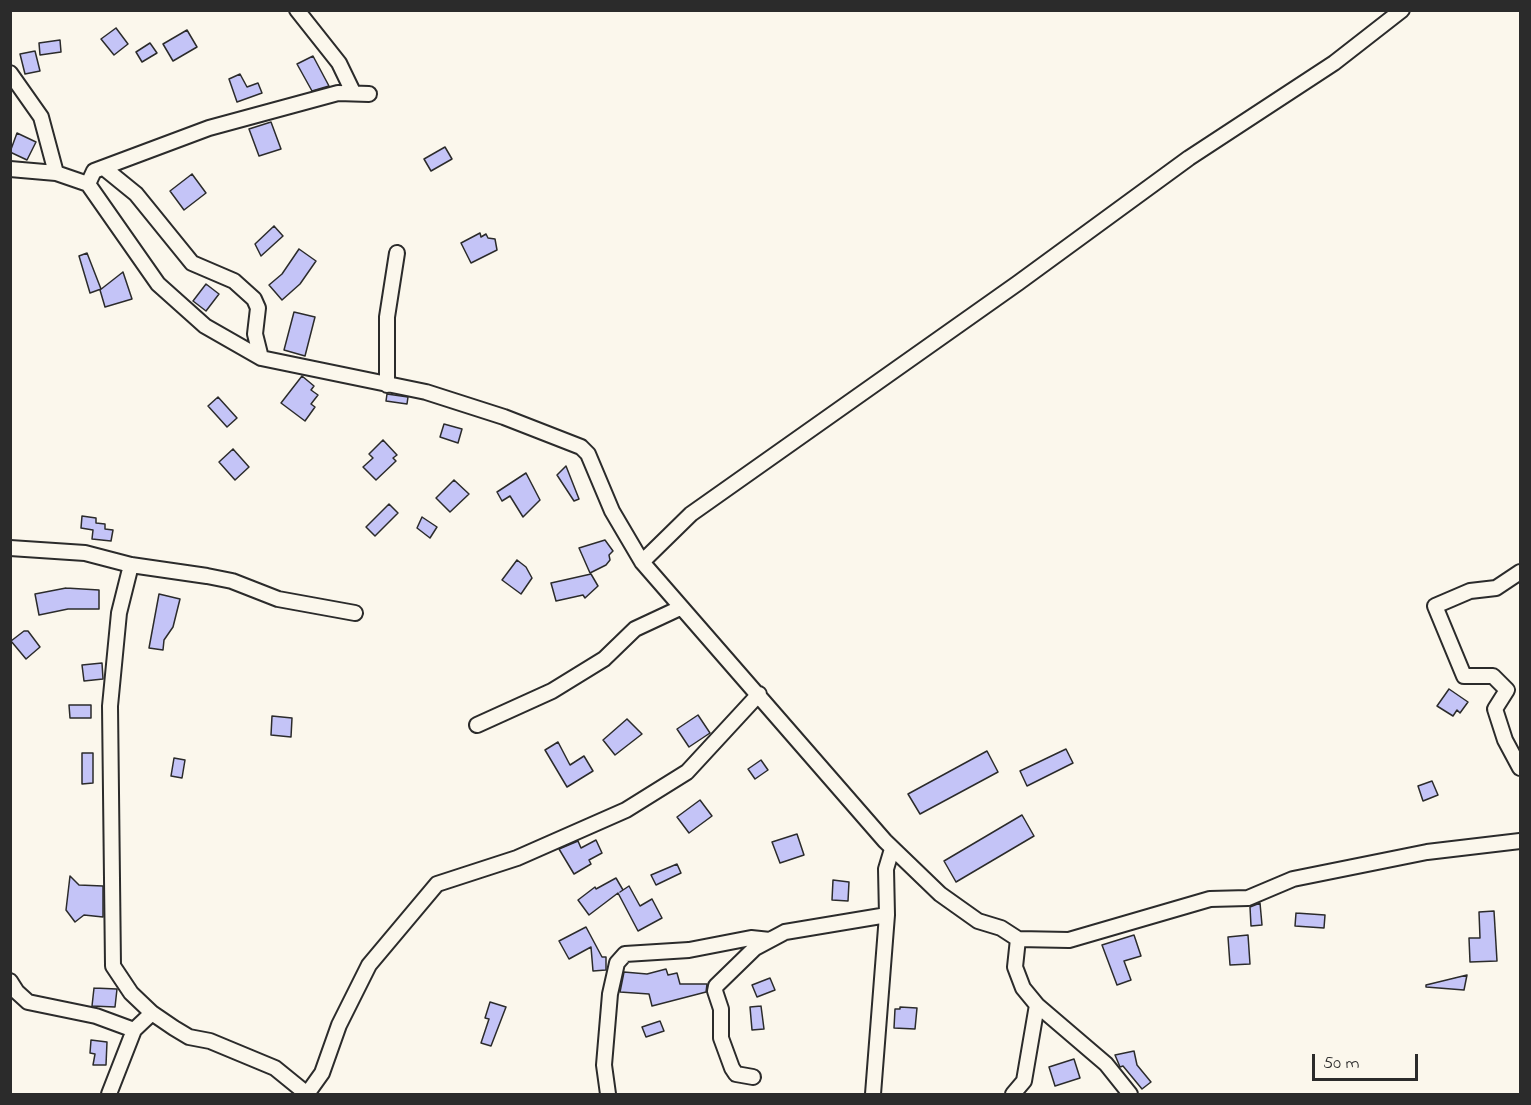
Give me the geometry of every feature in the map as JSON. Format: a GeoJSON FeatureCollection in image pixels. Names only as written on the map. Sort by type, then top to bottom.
{"type":"FeatureCollection","features":[{"type":"Feature","properties":{"kind":"street"},"geometry":{"type":"LineString","coordinates":[[297,10],[339,63],[353,92]]}},
{"type":"Feature","properties":{"kind":"street"},"geometry":{"type":"LineString","coordinates":[[642,562],[691,514],[1018,283],[1189,158],[1334,63],[1402,10]]}},
{"type":"Feature","properties":{"kind":"street"},"geometry":{"type":"LineString","coordinates":[[10,73],[41,117],[56,173]]}},
{"type":"Feature","properties":{"kind":"street"},"geometry":{"type":"LineString","coordinates":[[88,184],[94,171],[209,128],[338,93],[369,94]]}},
{"type":"Feature","properties":{"kind":"street"},"geometry":{"type":"LineString","coordinates":[[104,168],[136,194],[192,263],[234,281],[254,299],[258,308],[255,334],[261,358]]}},
{"type":"Feature","properties":{"kind":"street"},"geometry":{"type":"LineString","coordinates":[[10,169],[56,173],[88,184],[158,284],[205,326],[261,358],[426,392],[575,443],[588,454],[612,511],[642,562],[892,849],[940,894],[978,921],[1001,928],[1018,939],[1069,940],[1210,899],[1248,898],[1293,879],[1427,852],[1518,838]]}},
{"type":"Feature","properties":{"kind":"street"},"geometry":{"type":"LineString","coordinates":[[387,385],[387,317],[397,253]]}},
{"type":"Feature","properties":{"kind":"street"},"geometry":{"type":"LineString","coordinates":[[10,548],[85,553],[131,566],[232,581],[278,599],[355,613]]}},
{"type":"Feature","properties":{"kind":"street"},"geometry":{"type":"LineString","coordinates":[[131,566],[119,613],[110,706],[113,958],[116,972],[131,993],[152,1013],[189,1037],[210,1041],[275,1068],[307,1094],[322,1073],[339,1024],[369,965],[437,884],[517,858],[626,810],[687,772],[759,694]]}},
{"type":"Feature","properties":{"kind":"street"},"geometry":{"type":"LineString","coordinates":[[1521,572],[1496,588],[1470,591],[1435,606],[1464,676],[1493,676],[1507,690],[1495,709],[1505,740],[1521,768]]}},
{"type":"Feature","properties":{"kind":"street"},"geometry":{"type":"LineString","coordinates":[[477,725],[552,691],[604,659],[635,629],[680,608]]}},
{"type":"Feature","properties":{"kind":"street"},"geometry":{"type":"LineString","coordinates":[[873,1095],[887,915],[886,869],[892,849]]}},
{"type":"Feature","properties":{"kind":"street"},"geometry":{"type":"LineString","coordinates":[[753,1077],[736,1074],[732,1068],[721,1038],[721,1009],[715,991],[716,986],[755,948],[785,932],[887,915]]}},
{"type":"Feature","properties":{"kind":"street"},"geometry":{"type":"LineString","coordinates":[[608,1095],[604,1065],[610,994],[617,963],[625,954],[689,950],[751,938],[770,940]]}},
{"type":"Feature","properties":{"kind":"street"},"geometry":{"type":"LineString","coordinates":[[1018,939],[1015,967],[1023,988],[1037,1005],[1106,1064],[1130,1095]]}},
{"type":"Feature","properties":{"kind":"street"},"geometry":{"type":"LineString","coordinates":[[10,981],[17,992],[28,1002]]}},
{"type":"Feature","properties":{"kind":"street"},"geometry":{"type":"LineString","coordinates":[[10,1003],[28,1002],[96,1016],[134,1030]]}},
{"type":"Feature","properties":{"kind":"street"},"geometry":{"type":"LineString","coordinates":[[1013,1095],[1024,1081],[1037,1005]]}},
{"type":"Feature","properties":{"kind":"street"},"geometry":{"type":"LineString","coordinates":[[110,1095],[134,1030],[152,1013]]}},
{"type":"Feature","properties":{"kind":"building"},"geometry":{"type":"Polygon","coordinates":[[[116,28],[128,44],[114,55],[101,39],[116,28]]]}},
{"type":"Feature","properties":{"kind":"building"},"geometry":{"type":"Polygon","coordinates":[[[187,30],[197,47],[173,61],[163,44],[187,30]]]}},
{"type":"Feature","properties":{"kind":"building"},"geometry":{"type":"Polygon","coordinates":[[[60,40],[61,52],[40,55],[39,43],[60,40]]]}},
{"type":"Feature","properties":{"kind":"building"},"geometry":{"type":"Polygon","coordinates":[[[150,43],[157,53],[142,62],[136,52],[150,43]]]}},
{"type":"Feature","properties":{"kind":"building"},"geometry":{"type":"Polygon","coordinates":[[[35,51],[40,71],[25,74],[20,54],[35,51]]]}},
{"type":"Feature","properties":{"kind":"building"},"geometry":{"type":"Polygon","coordinates":[[[313,56],[329,86],[312,91],[297,64],[313,56]]]}},
{"type":"Feature","properties":{"kind":"building"},"geometry":{"type":"Polygon","coordinates":[[[240,74],[247,87],[258,83],[262,93],[237,102],[229,79],[240,74]]]}},
{"type":"Feature","properties":{"kind":"building"},"geometry":{"type":"Polygon","coordinates":[[[271,122],[281,149],[259,156],[249,129],[271,122]]]}},
{"type":"Feature","properties":{"kind":"building"},"geometry":{"type":"Polygon","coordinates":[[[17,133],[36,142],[27,160],[10,152],[17,133]]]}},
{"type":"Feature","properties":{"kind":"building"},"geometry":{"type":"Polygon","coordinates":[[[445,147],[452,159],[431,171],[424,159],[445,147]]]}},
{"type":"Feature","properties":{"kind":"building"},"geometry":{"type":"Polygon","coordinates":[[[192,174],[206,193],[184,210],[170,191],[192,174]]]}},
{"type":"Feature","properties":{"kind":"building"},"geometry":{"type":"Polygon","coordinates":[[[274,226],[283,236],[261,256],[255,244],[274,226]]]}},
{"type":"Feature","properties":{"kind":"building"},"geometry":{"type":"Polygon","coordinates":[[[480,233],[481,237],[486,234],[488,238],[495,239],[497,250],[471,263],[461,243],[480,233]]]}},
{"type":"Feature","properties":{"kind":"building"},"geometry":{"type":"Polygon","coordinates":[[[299,249],[316,261],[300,284],[282,300],[269,285],[282,274],[299,249]]]}},
{"type":"Feature","properties":{"kind":"building"},"geometry":{"type":"Polygon","coordinates":[[[87,253],[101,289],[90,293],[79,256],[87,253]]]}},
{"type":"Feature","properties":{"kind":"building"},"geometry":{"type":"Polygon","coordinates":[[[123,272],[132,299],[105,307],[100,290],[123,272]]]}},
{"type":"Feature","properties":{"kind":"building"},"geometry":{"type":"Polygon","coordinates":[[[206,284],[219,294],[206,311],[193,301],[206,284]]]}},
{"type":"Feature","properties":{"kind":"building"},"geometry":{"type":"Polygon","coordinates":[[[294,312],[315,317],[305,356],[284,350],[294,312]]]}},
{"type":"Feature","properties":{"kind":"building"},"geometry":{"type":"Polygon","coordinates":[[[302,376],[314,386],[311,390],[318,395],[311,404],[315,407],[305,421],[281,403],[302,376]]]}},
{"type":"Feature","properties":{"kind":"building"},"geometry":{"type":"Polygon","coordinates":[[[387,394],[408,397],[407,404],[386,401],[387,394]]]}},
{"type":"Feature","properties":{"kind":"building"},"geometry":{"type":"Polygon","coordinates":[[[218,397],[237,418],[227,427],[208,406],[218,397]]]}},
{"type":"Feature","properties":{"kind":"building"},"geometry":{"type":"Polygon","coordinates":[[[444,424],[462,429],[458,443],[440,437],[444,424]]]}},
{"type":"Feature","properties":{"kind":"building"},"geometry":{"type":"Polygon","coordinates":[[[383,440],[397,455],[393,458],[396,461],[376,480],[363,467],[373,458],[369,454],[383,440]]]}},
{"type":"Feature","properties":{"kind":"building"},"geometry":{"type":"Polygon","coordinates":[[[233,449],[249,467],[235,480],[219,462],[233,449]]]}},
{"type":"Feature","properties":{"kind":"building"},"geometry":{"type":"Polygon","coordinates":[[[566,466],[579,499],[574,501],[557,475],[566,466]]]}},
{"type":"Feature","properties":{"kind":"building"},"geometry":{"type":"Polygon","coordinates":[[[526,473],[540,500],[523,517],[510,496],[502,501],[497,492],[526,473]]]}},
{"type":"Feature","properties":{"kind":"building"},"geometry":{"type":"Polygon","coordinates":[[[454,480],[469,494],[450,512],[436,498],[454,480]]]}},
{"type":"Feature","properties":{"kind":"building"},"geometry":{"type":"Polygon","coordinates":[[[389,504],[398,513],[375,536],[366,527],[389,504]]]}},
{"type":"Feature","properties":{"kind":"building"},"geometry":{"type":"Polygon","coordinates":[[[82,516],[96,518],[96,523],[105,524],[105,529],[113,530],[111,541],[92,539],[93,530],[81,528],[82,516]]]}},
{"type":"Feature","properties":{"kind":"building"},"geometry":{"type":"Polygon","coordinates":[[[422,517],[437,527],[430,538],[417,528],[422,517]]]}},
{"type":"Feature","properties":{"kind":"building"},"geometry":{"type":"Polygon","coordinates":[[[605,540],[613,551],[609,555],[610,560],[606,565],[590,573],[579,548],[605,540]]]}},
{"type":"Feature","properties":{"kind":"building"},"geometry":{"type":"Polygon","coordinates":[[[517,560],[526,567],[532,578],[521,594],[502,580],[517,560]]]}},
{"type":"Feature","properties":{"kind":"building"},"geometry":{"type":"Polygon","coordinates":[[[591,574],[598,586],[585,598],[583,595],[556,601],[551,583],[591,574]]]}},
{"type":"Feature","properties":{"kind":"building"},"geometry":{"type":"Polygon","coordinates":[[[66,588],[99,590],[99,609],[68,609],[39,615],[35,594],[66,588]]]}},
{"type":"Feature","properties":{"kind":"building"},"geometry":{"type":"Polygon","coordinates":[[[159,594],[180,599],[173,627],[164,640],[163,650],[149,648],[159,594]]]}},
{"type":"Feature","properties":{"kind":"building"},"geometry":{"type":"Polygon","coordinates":[[[24,631],[28,631],[40,647],[26,659],[11,641],[24,631]]]}},
{"type":"Feature","properties":{"kind":"building"},"geometry":{"type":"Polygon","coordinates":[[[102,663],[103,679],[84,681],[82,665],[102,663]]]}},
{"type":"Feature","properties":{"kind":"building"},"geometry":{"type":"Polygon","coordinates":[[[1449,689],[1468,702],[1460,713],[1457,710],[1453,716],[1437,706],[1449,689]]]}},
{"type":"Feature","properties":{"kind":"building"},"geometry":{"type":"Polygon","coordinates":[[[69,705],[91,705],[91,718],[70,718],[69,705]]]}},
{"type":"Feature","properties":{"kind":"building"},"geometry":{"type":"Polygon","coordinates":[[[698,715],[710,733],[689,747],[677,729],[698,715]]]}},
{"type":"Feature","properties":{"kind":"building"},"geometry":{"type":"Polygon","coordinates":[[[272,716],[292,718],[291,737],[271,735],[272,716]]]}},
{"type":"Feature","properties":{"kind":"building"},"geometry":{"type":"Polygon","coordinates":[[[627,719],[642,734],[615,755],[603,740],[627,719]]]}},
{"type":"Feature","properties":{"kind":"building"},"geometry":{"type":"Polygon","coordinates":[[[558,742],[570,765],[584,756],[593,771],[567,787],[545,750],[558,742]]]}},
{"type":"Feature","properties":{"kind":"building"},"geometry":{"type":"Polygon","coordinates":[[[1066,749],[1073,763],[1027,786],[1020,771],[1066,749]]]}},
{"type":"Feature","properties":{"kind":"building"},"geometry":{"type":"Polygon","coordinates":[[[987,751],[998,772],[920,814],[908,794],[987,751]]]}},
{"type":"Feature","properties":{"kind":"building"},"geometry":{"type":"Polygon","coordinates":[[[82,753],[93,753],[93,783],[82,784],[82,753]]]}},
{"type":"Feature","properties":{"kind":"building"},"geometry":{"type":"Polygon","coordinates":[[[174,758],[185,760],[182,778],[171,776],[174,758]]]}},
{"type":"Feature","properties":{"kind":"building"},"geometry":{"type":"Polygon","coordinates":[[[761,760],[768,770],[755,779],[748,769],[761,760]]]}},
{"type":"Feature","properties":{"kind":"building"},"geometry":{"type":"Polygon","coordinates":[[[1432,781],[1438,795],[1423,801],[1418,786],[1432,781]]]}},
{"type":"Feature","properties":{"kind":"building"},"geometry":{"type":"Polygon","coordinates":[[[700,800],[712,816],[689,833],[677,817],[700,800]]]}},
{"type":"Feature","properties":{"kind":"building"},"geometry":{"type":"Polygon","coordinates":[[[1022,815],[1034,836],[956,882],[944,861],[1022,815]]]}},
{"type":"Feature","properties":{"kind":"building"},"geometry":{"type":"Polygon","coordinates":[[[797,834],[804,855],[780,863],[772,842],[797,834]]]}},
{"type":"Feature","properties":{"kind":"building"},"geometry":{"type":"Polygon","coordinates":[[[596,840],[602,853],[589,860],[591,864],[574,874],[559,849],[578,841],[581,848],[596,840]]]}},
{"type":"Feature","properties":{"kind":"building"},"geometry":{"type":"Polygon","coordinates":[[[677,864],[681,873],[656,885],[651,875],[677,864]]]}},
{"type":"Feature","properties":{"kind":"building"},"geometry":{"type":"Polygon","coordinates":[[[70,876],[79,885],[103,886],[103,917],[84,915],[75,922],[66,910],[70,876]]]}},
{"type":"Feature","properties":{"kind":"building"},"geometry":{"type":"Polygon","coordinates":[[[616,878],[623,890],[629,886],[640,906],[652,899],[662,918],[638,931],[618,893],[589,915],[578,900],[595,887],[596,889],[616,878]]]}},
{"type":"Feature","properties":{"kind":"building"},"geometry":{"type":"Polygon","coordinates":[[[833,880],[849,882],[848,901],[832,900],[833,880]]]}},
{"type":"Feature","properties":{"kind":"building"},"geometry":{"type":"Polygon","coordinates":[[[1260,903],[1262,925],[1251,926],[1250,907],[1260,903]]]}},
{"type":"Feature","properties":{"kind":"building"},"geometry":{"type":"Polygon","coordinates":[[[1494,911],[1497,961],[1470,962],[1469,938],[1480,938],[1479,912],[1494,911]]]}},
{"type":"Feature","properties":{"kind":"building"},"geometry":{"type":"Polygon","coordinates":[[[1296,913],[1325,915],[1324,928],[1295,926],[1296,913]]]}},
{"type":"Feature","properties":{"kind":"building"},"geometry":{"type":"Polygon","coordinates":[[[586,927],[602,957],[606,957],[606,970],[593,971],[591,947],[569,959],[559,941],[586,927]]]}},
{"type":"Feature","properties":{"kind":"building"},"geometry":{"type":"Polygon","coordinates":[[[1134,935],[1141,956],[1124,961],[1131,980],[1117,985],[1102,945],[1134,935]]]}},
{"type":"Feature","properties":{"kind":"building"},"geometry":{"type":"Polygon","coordinates":[[[1248,935],[1250,964],[1230,965],[1228,937],[1248,935]]]}},
{"type":"Feature","properties":{"kind":"building"},"geometry":{"type":"Polygon","coordinates":[[[666,969],[668,975],[677,973],[680,984],[707,984],[706,992],[652,1006],[649,994],[620,992],[624,972],[647,974],[666,969]]]}},
{"type":"Feature","properties":{"kind":"building"},"geometry":{"type":"Polygon","coordinates":[[[1467,975],[1464,990],[1426,987],[1426,985],[1467,975]]]}},
{"type":"Feature","properties":{"kind":"building"},"geometry":{"type":"Polygon","coordinates":[[[770,978],[775,990],[757,997],[752,985],[770,978]]]}},
{"type":"Feature","properties":{"kind":"building"},"geometry":{"type":"Polygon","coordinates":[[[94,988],[117,989],[115,1007],[92,1006],[94,988]]]}},
{"type":"Feature","properties":{"kind":"building"},"geometry":{"type":"Polygon","coordinates":[[[490,1002],[506,1007],[491,1046],[481,1043],[489,1019],[485,1018],[490,1002]]]}},
{"type":"Feature","properties":{"kind":"building"},"geometry":{"type":"Polygon","coordinates":[[[761,1006],[764,1029],[752,1030],[750,1007],[761,1006]]]}},
{"type":"Feature","properties":{"kind":"building"},"geometry":{"type":"Polygon","coordinates":[[[900,1007],[917,1008],[915,1029],[894,1028],[895,1009],[900,1009],[900,1007]]]}},
{"type":"Feature","properties":{"kind":"building"},"geometry":{"type":"Polygon","coordinates":[[[660,1021],[664,1031],[646,1037],[642,1027],[660,1021]]]}},
{"type":"Feature","properties":{"kind":"building"},"geometry":{"type":"Polygon","coordinates":[[[91,1040],[107,1042],[106,1065],[93,1065],[95,1054],[90,1053],[91,1040]]]}},
{"type":"Feature","properties":{"kind":"building"},"geometry":{"type":"Polygon","coordinates":[[[1134,1051],[1137,1065],[1151,1082],[1142,1089],[1123,1066],[1120,1067],[1115,1055],[1134,1051]]]}},
{"type":"Feature","properties":{"kind":"building"},"geometry":{"type":"Polygon","coordinates":[[[1074,1059],[1080,1078],[1055,1086],[1049,1067],[1074,1059]]]}}]}
